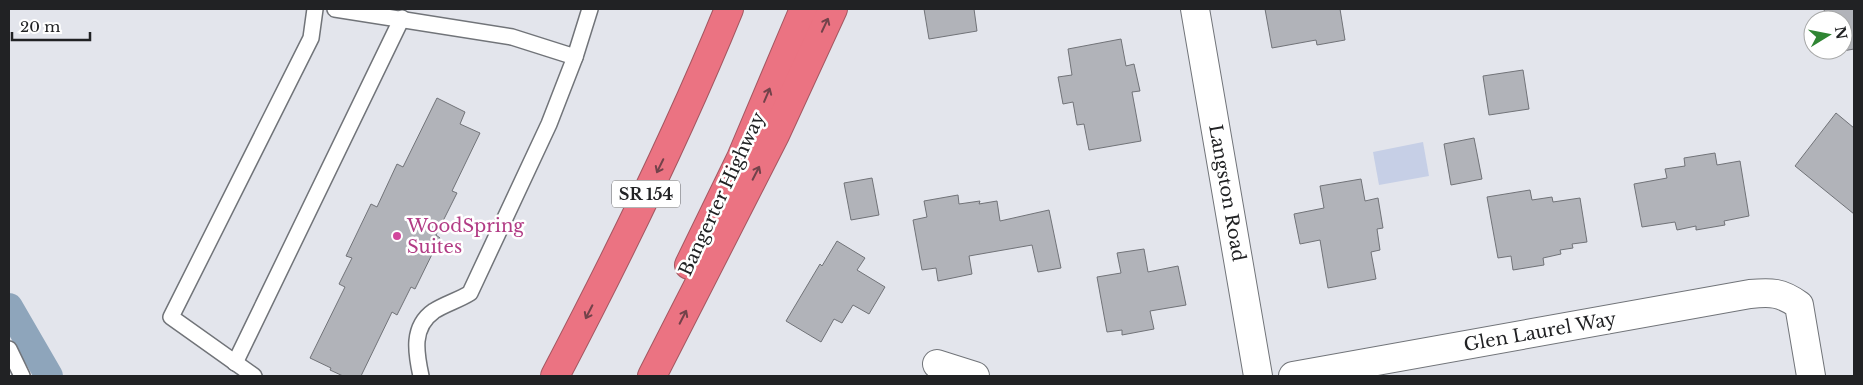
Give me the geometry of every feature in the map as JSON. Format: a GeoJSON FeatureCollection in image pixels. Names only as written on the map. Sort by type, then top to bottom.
{"type":"FeatureCollection","features":[{"type":"Feature","properties":{"kind":"highway"},"geometry":{"type":"LineString","coordinates":[[679,126],[713,9]]}},
{"type":"Feature","properties":{"kind":"highway","name":"SR 154"},"geometry":{"type":"LineString","coordinates":[[555,376],[590,311],[679,126],[729,9]]}},
{"type":"Feature","properties":{"kind":"highway","name":"Bangerter Highway"},"geometry":{"type":"LineString","coordinates":[[634,376],[741,158],[804,9]]}},
{"type":"Feature","properties":{"kind":"highway"},"geometry":{"type":"LineString","coordinates":[[652,376],[775,135],[833,9]]}},
{"type":"Feature","properties":{"kind":"street","name":"Langston Road"},"geometry":{"type":"LineString","coordinates":[[1195,9],[1258,376]]}},
{"type":"Feature","properties":{"kind":"street","name":"Glen Laurel Way"},"geometry":{"type":"LineString","coordinates":[[1293,376],[1770,292],[1788,297],[1799,306],[1811,376]]}},
{"type":"Feature","properties":{"kind":"street"},"geometry":{"type":"LineString","coordinates":[[937,364],[975,376]]}},
{"type":"Feature","properties":{"kind":"lane"},"geometry":{"type":"LineString","coordinates":[[254,376],[171,317],[311,38],[314,9]]}},
{"type":"Feature","properties":{"kind":"lane"},"geometry":{"type":"LineString","coordinates":[[335,9],[402,18],[512,37],[575,57]]}},
{"type":"Feature","properties":{"kind":"lane"},"geometry":{"type":"LineString","coordinates":[[421,376],[416,347],[418,332],[424,320],[435,310],[470,293],[549,124],[575,57],[590,9]]}},
{"type":"Feature","properties":{"kind":"lane"},"geometry":{"type":"LineString","coordinates":[[235,363],[402,18]]}},
{"type":"Feature","properties":{"kind":"lane"},"geometry":{"type":"LineString","coordinates":[[9,349],[22,376]]}},
{"type":"Feature","properties":{"kind":"shaded area"},"geometry":{"type":"Polygon","coordinates":[[[1423,142],[1429,176],[1379,185],[1373,152],[1423,142]]]}},
{"type":"Feature","properties":{"kind":"building"},"geometry":{"type":"Polygon","coordinates":[[[924,9],[974,9],[977,31],[929,39],[924,9]]]}},
{"type":"Feature","properties":{"kind":"building"},"geometry":{"type":"Polygon","coordinates":[[[1265,9],[1340,9],[1345,40],[1317,45],[1316,40],[1272,48],[1265,9]]]}},
{"type":"Feature","properties":{"kind":"building"},"geometry":{"type":"Polygon","coordinates":[[[1854,9],[1854,49],[1853,10],[1824,10],[1854,9]]]}},
{"type":"Feature","properties":{"kind":"building"},"geometry":{"type":"Polygon","coordinates":[[[1121,39],[1126,66],[1134,64],[1140,91],[1132,92],[1141,141],[1089,150],[1084,124],[1077,125],[1073,102],[1063,104],[1058,77],[1072,75],[1068,49],[1121,39]]]}},
{"type":"Feature","properties":{"kind":"building"},"geometry":{"type":"Polygon","coordinates":[[[1523,70],[1529,109],[1489,115],[1483,76],[1523,70]]]}},
{"type":"Feature","properties":{"kind":"building","name":"WoodSpring Suites"},"geometry":{"type":"Polygon","coordinates":[[[437,98],[465,112],[460,124],[480,133],[452,191],[457,193],[436,235],[440,238],[415,289],[411,287],[397,315],[392,312],[361,376],[343,376],[310,358],[345,287],[339,284],[352,258],[346,256],[371,204],[377,207],[397,164],[403,167],[437,98]]]}},
{"type":"Feature","properties":{"kind":"building"},"geometry":{"type":"Polygon","coordinates":[[[1836,113],[1854,128],[1854,214],[1795,166],[1836,113]]]}},
{"type":"Feature","properties":{"kind":"building"},"geometry":{"type":"Polygon","coordinates":[[[1474,138],[1482,179],[1451,185],[1444,144],[1474,138]]]}},
{"type":"Feature","properties":{"kind":"building"},"geometry":{"type":"Polygon","coordinates":[[[1715,153],[1717,165],[1740,161],[1749,216],[1724,221],[1725,225],[1696,230],[1696,226],[1677,230],[1675,222],[1642,227],[1634,184],[1667,178],[1665,169],[1685,166],[1684,158],[1715,153]]]}},
{"type":"Feature","properties":{"kind":"building"},"geometry":{"type":"Polygon","coordinates":[[[872,178],[879,215],[851,220],[844,183],[872,178]]]}},
{"type":"Feature","properties":{"kind":"building"},"geometry":{"type":"Polygon","coordinates":[[[1361,179],[1365,201],[1378,198],[1383,228],[1377,229],[1380,250],[1371,252],[1376,279],[1328,288],[1320,240],[1300,244],[1294,214],[1324,208],[1320,186],[1361,179]]]}},
{"type":"Feature","properties":{"kind":"building"},"geometry":{"type":"Polygon","coordinates":[[[1530,190],[1532,200],[1552,197],[1553,202],[1580,198],[1587,242],[1572,244],[1573,248],[1560,250],[1561,254],[1543,258],[1544,265],[1513,270],[1511,256],[1498,258],[1487,197],[1530,190]]]}},
{"type":"Feature","properties":{"kind":"building"},"geometry":{"type":"Polygon","coordinates":[[[958,195],[959,204],[980,201],[979,204],[997,201],[1000,221],[1049,210],[1061,268],[1038,272],[1032,245],[969,256],[972,274],[938,281],[936,268],[922,270],[913,220],[927,217],[924,201],[958,195]]]}},
{"type":"Feature","properties":{"kind":"building"},"geometry":{"type":"Polygon","coordinates":[[[837,241],[865,258],[857,270],[885,287],[869,314],[853,305],[842,323],[834,319],[821,342],[786,321],[820,264],[822,266],[837,241]]]}},
{"type":"Feature","properties":{"kind":"building"},"geometry":{"type":"Polygon","coordinates":[[[1144,249],[1148,272],[1178,266],[1186,305],[1150,311],[1154,329],[1122,335],[1122,330],[1107,332],[1097,277],[1121,273],[1117,253],[1144,249]]]}},
{"type":"Feature","properties":{"kind":"waterway"},"geometry":{"type":"LineString","coordinates":[[9,307],[49,376]]}},
{"type":"Feature","properties":{"kind":"place","name":"WoodSpring Suites"},"geometry":{"type":"Point","coordinates":[397,236]}}]}
